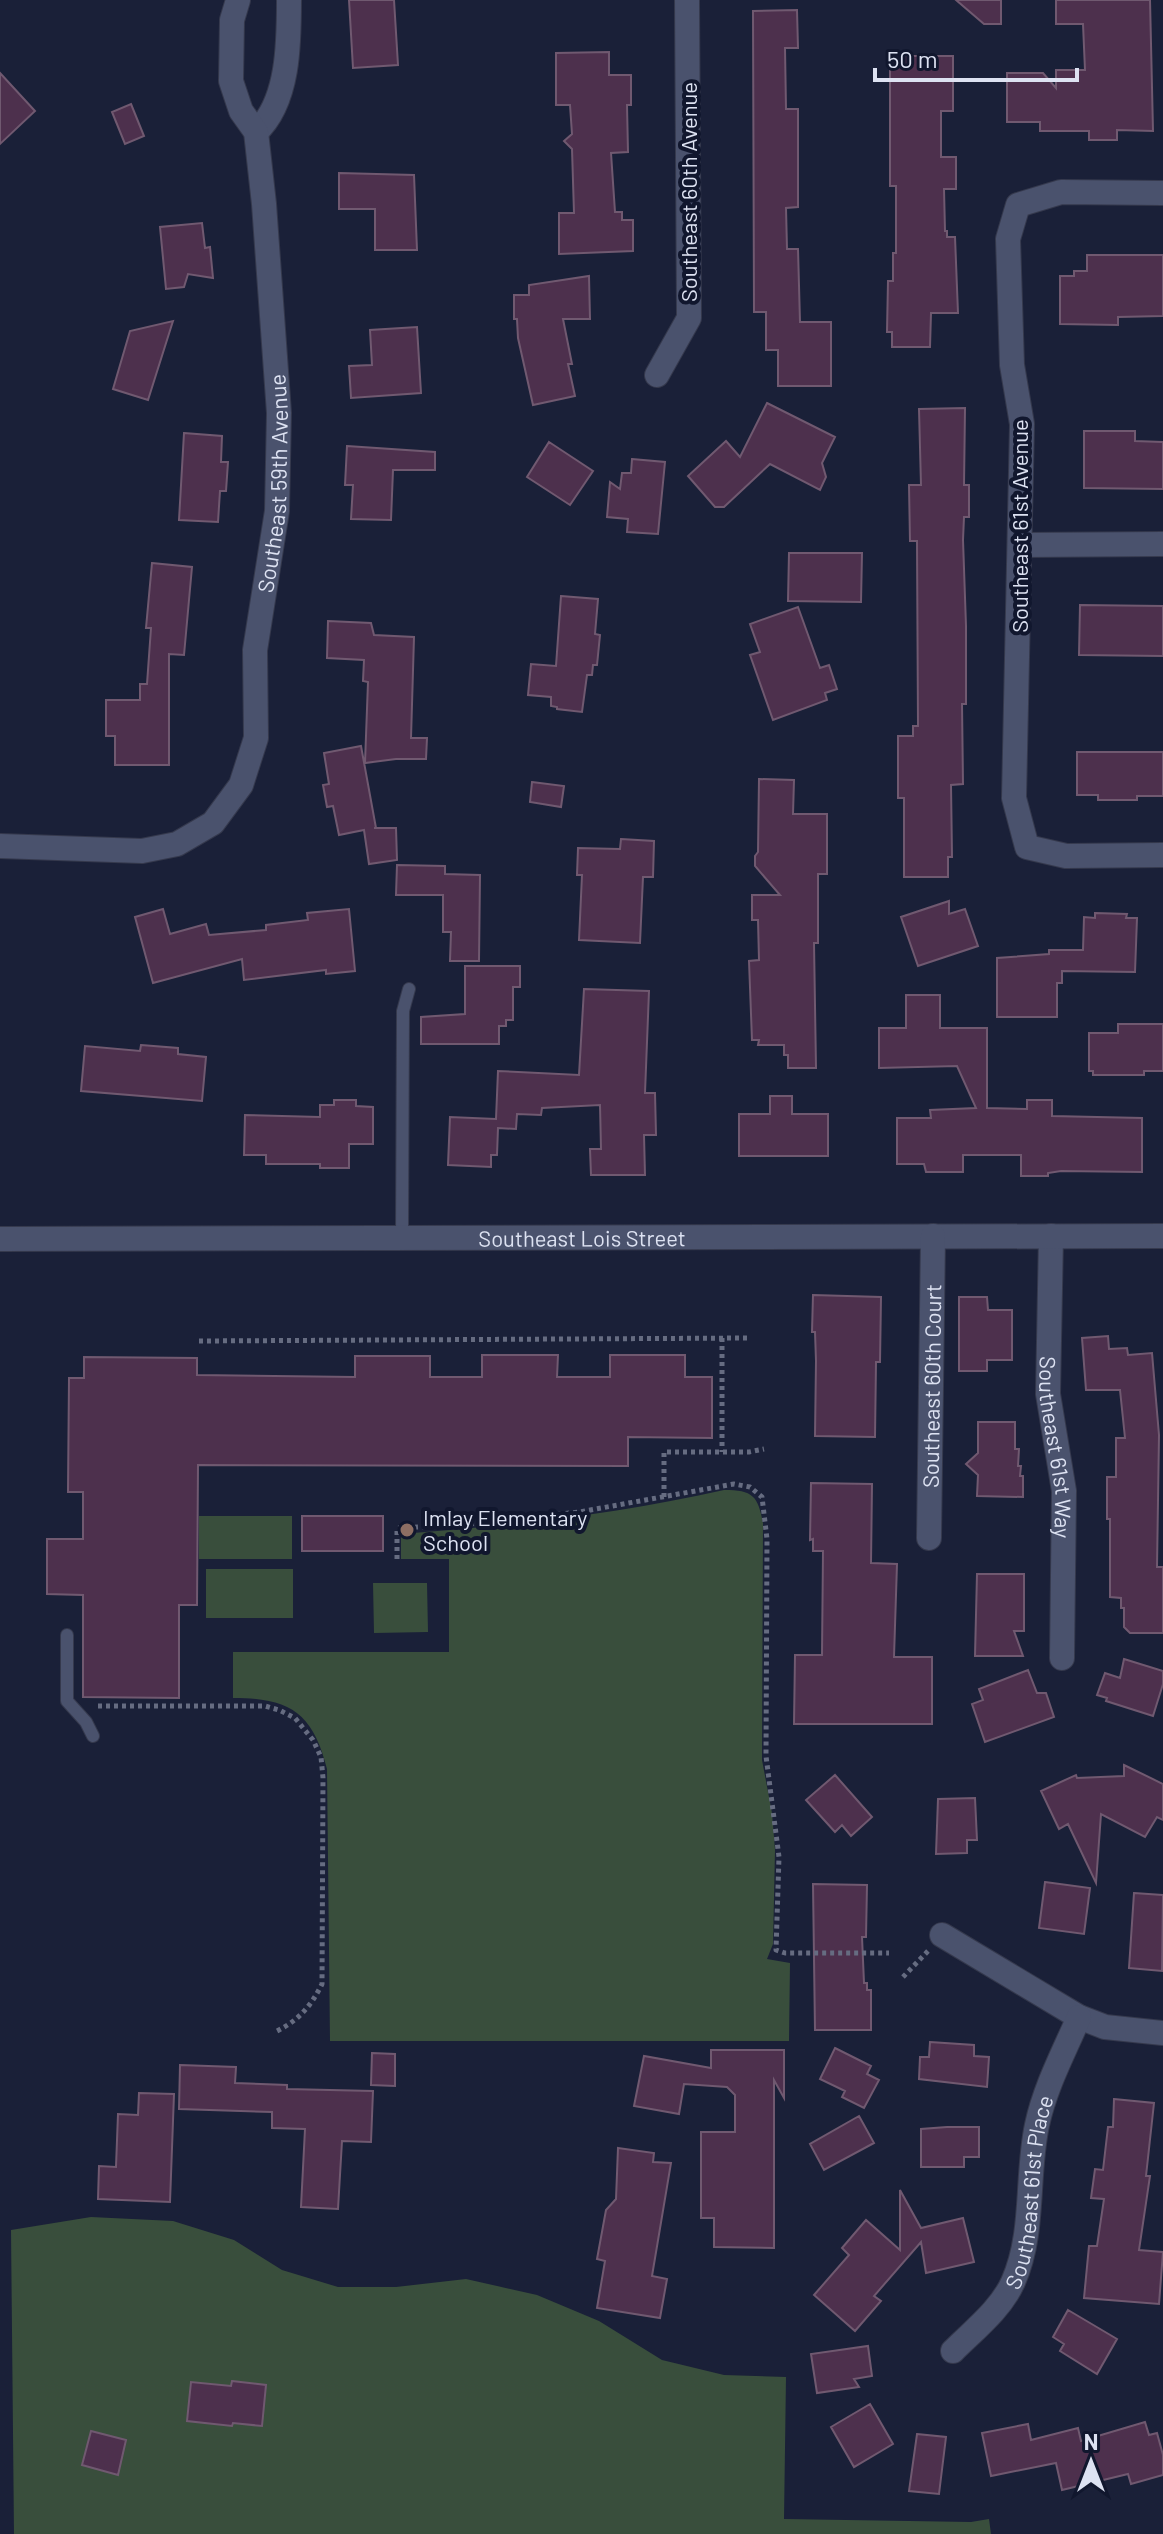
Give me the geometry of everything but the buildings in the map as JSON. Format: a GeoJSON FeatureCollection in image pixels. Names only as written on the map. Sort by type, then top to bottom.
{"type":"FeatureCollection","features":[{"type":"Feature","properties":{"kind":"street","name":"Southeast 59th Avenue"},"geometry":{"type":"LineString","coordinates":[[0,846],[142,851],[177,844],[213,823],[241,785],[256,738],[255,650],[277,511],[279,413],[256,132],[241,111],[231,81],[232,20],[238,0]]}},
{"type":"Feature","properties":{"kind":"street"},"geometry":{"type":"LineString","coordinates":[[256,132],[266,124],[279,96],[289,31],[289,0]]}},
{"type":"Feature","properties":{"kind":"street","name":"Southeast 60th Avenue"},"geometry":{"type":"LineString","coordinates":[[657,375],[689,318],[687,0]]}},
{"type":"Feature","properties":{"kind":"street","name":"Southeast 61st Avenue"},"geometry":{"type":"LineString","coordinates":[[1163,193],[1061,192],[1018,205],[1008,239],[1012,365],[1022,424],[1014,798],[1027,847],[1066,856],[1163,855]]}},
{"type":"Feature","properties":{"kind":"street"},"geometry":{"type":"LineString","coordinates":[[1020,545],[1163,544]]}},
{"type":"Feature","properties":{"kind":"street","name":"Southeast 60th Court"},"geometry":{"type":"LineString","coordinates":[[929,1538],[933,1236]]}},
{"type":"Feature","properties":{"kind":"street","name":"Southeast 61st Way"},"geometry":{"type":"LineString","coordinates":[[1051,1236],[1048,1394],[1064,1491],[1062,1658]]}},
{"type":"Feature","properties":{"kind":"street","name":"Southeast Lois Street"},"geometry":{"type":"LineString","coordinates":[[0,1239],[1163,1236]]}},
{"type":"Feature","properties":{"kind":"street"},"geometry":{"type":"LineString","coordinates":[[942,1935],[1079,2017],[1105,2027],[1163,2033]]}},
{"type":"Feature","properties":{"kind":"street","name":"Southeast 61st Place"},"geometry":{"type":"LineString","coordinates":[[953,2351],[994,2310],[1012,2283],[1022,2256],[1037,2124],[1079,2017]]}},
{"type":"Feature","properties":{"kind":"lane"},"geometry":{"type":"LineString","coordinates":[[402,1237],[403,1011],[409,989]]}},
{"type":"Feature","properties":{"kind":"lane"},"geometry":{"type":"LineString","coordinates":[[67,1635],[67,1701],[86,1722],[93,1736]]}},
{"type":"Feature","properties":{"kind":"path"},"geometry":{"type":"LineString","coordinates":[[722,1338],[722,1452]]}},
{"type":"Feature","properties":{"kind":"path"},"geometry":{"type":"LineString","coordinates":[[199,1341],[749,1338]]}},
{"type":"Feature","properties":{"kind":"path"},"geometry":{"type":"LineString","coordinates":[[664,1497],[664,1452],[749,1452],[764,1449]]}},
{"type":"Feature","properties":{"kind":"path"},"geometry":{"type":"LineString","coordinates":[[397,1559],[397,1528],[508,1520],[734,1484],[750,1487],[762,1497],[767,1539],[766,1756],[779,1857],[776,1950],[785,1953],[889,1953]]}},
{"type":"Feature","properties":{"kind":"path"},"geometry":{"type":"LineString","coordinates":[[85,1706],[265,1706],[295,1718],[313,1740],[321,1757],[323,1778],[322,1984],[314,2001],[297,2020],[277,2031]]}},
{"type":"Feature","properties":{"kind":"path"},"geometry":{"type":"LineString","coordinates":[[903,1977],[942,1935]]}},
{"type":"Feature","properties":{"kind":"green space"},"geometry":{"type":"Polygon","coordinates":[[[724,1490],[742,1491],[752,1496],[759,1506],[763,1523],[762,1760],[775,1850],[773,1944],[767,1959],[790,1963],[789,2041],[330,2041],[327,1769],[314,1734],[296,1712],[270,1701],[233,1698],[233,1652],[449,1652],[449,1559],[401,1559],[401,1534],[564,1518],[724,1490]]]}},
{"type":"Feature","properties":{"kind":"green space"},"geometry":{"type":"Polygon","coordinates":[[[199,1516],[292,1516],[292,1559],[199,1559],[199,1516]]]}},
{"type":"Feature","properties":{"kind":"green space"},"geometry":{"type":"Polygon","coordinates":[[[206,1569],[293,1569],[293,1618],[206,1618],[206,1569]]]}},
{"type":"Feature","properties":{"kind":"green space"},"geometry":{"type":"Polygon","coordinates":[[[373,1583],[427,1583],[428,1632],[374,1633],[373,1583]]]}},
{"type":"Feature","properties":{"kind":"green space"},"geometry":{"type":"Polygon","coordinates":[[[91,2217],[173,2221],[234,2240],[282,2270],[338,2287],[396,2287],[466,2279],[537,2295],[599,2321],[662,2360],[724,2375],[786,2377],[784,2519],[971,2522],[989,2519],[991,2534],[14,2534],[11,2230],[91,2217]]]}},
{"type":"Feature","properties":{"kind":"place","name":"Imlay Elementary School"},"geometry":{"type":"Point","coordinates":[407,1530]}}]}
